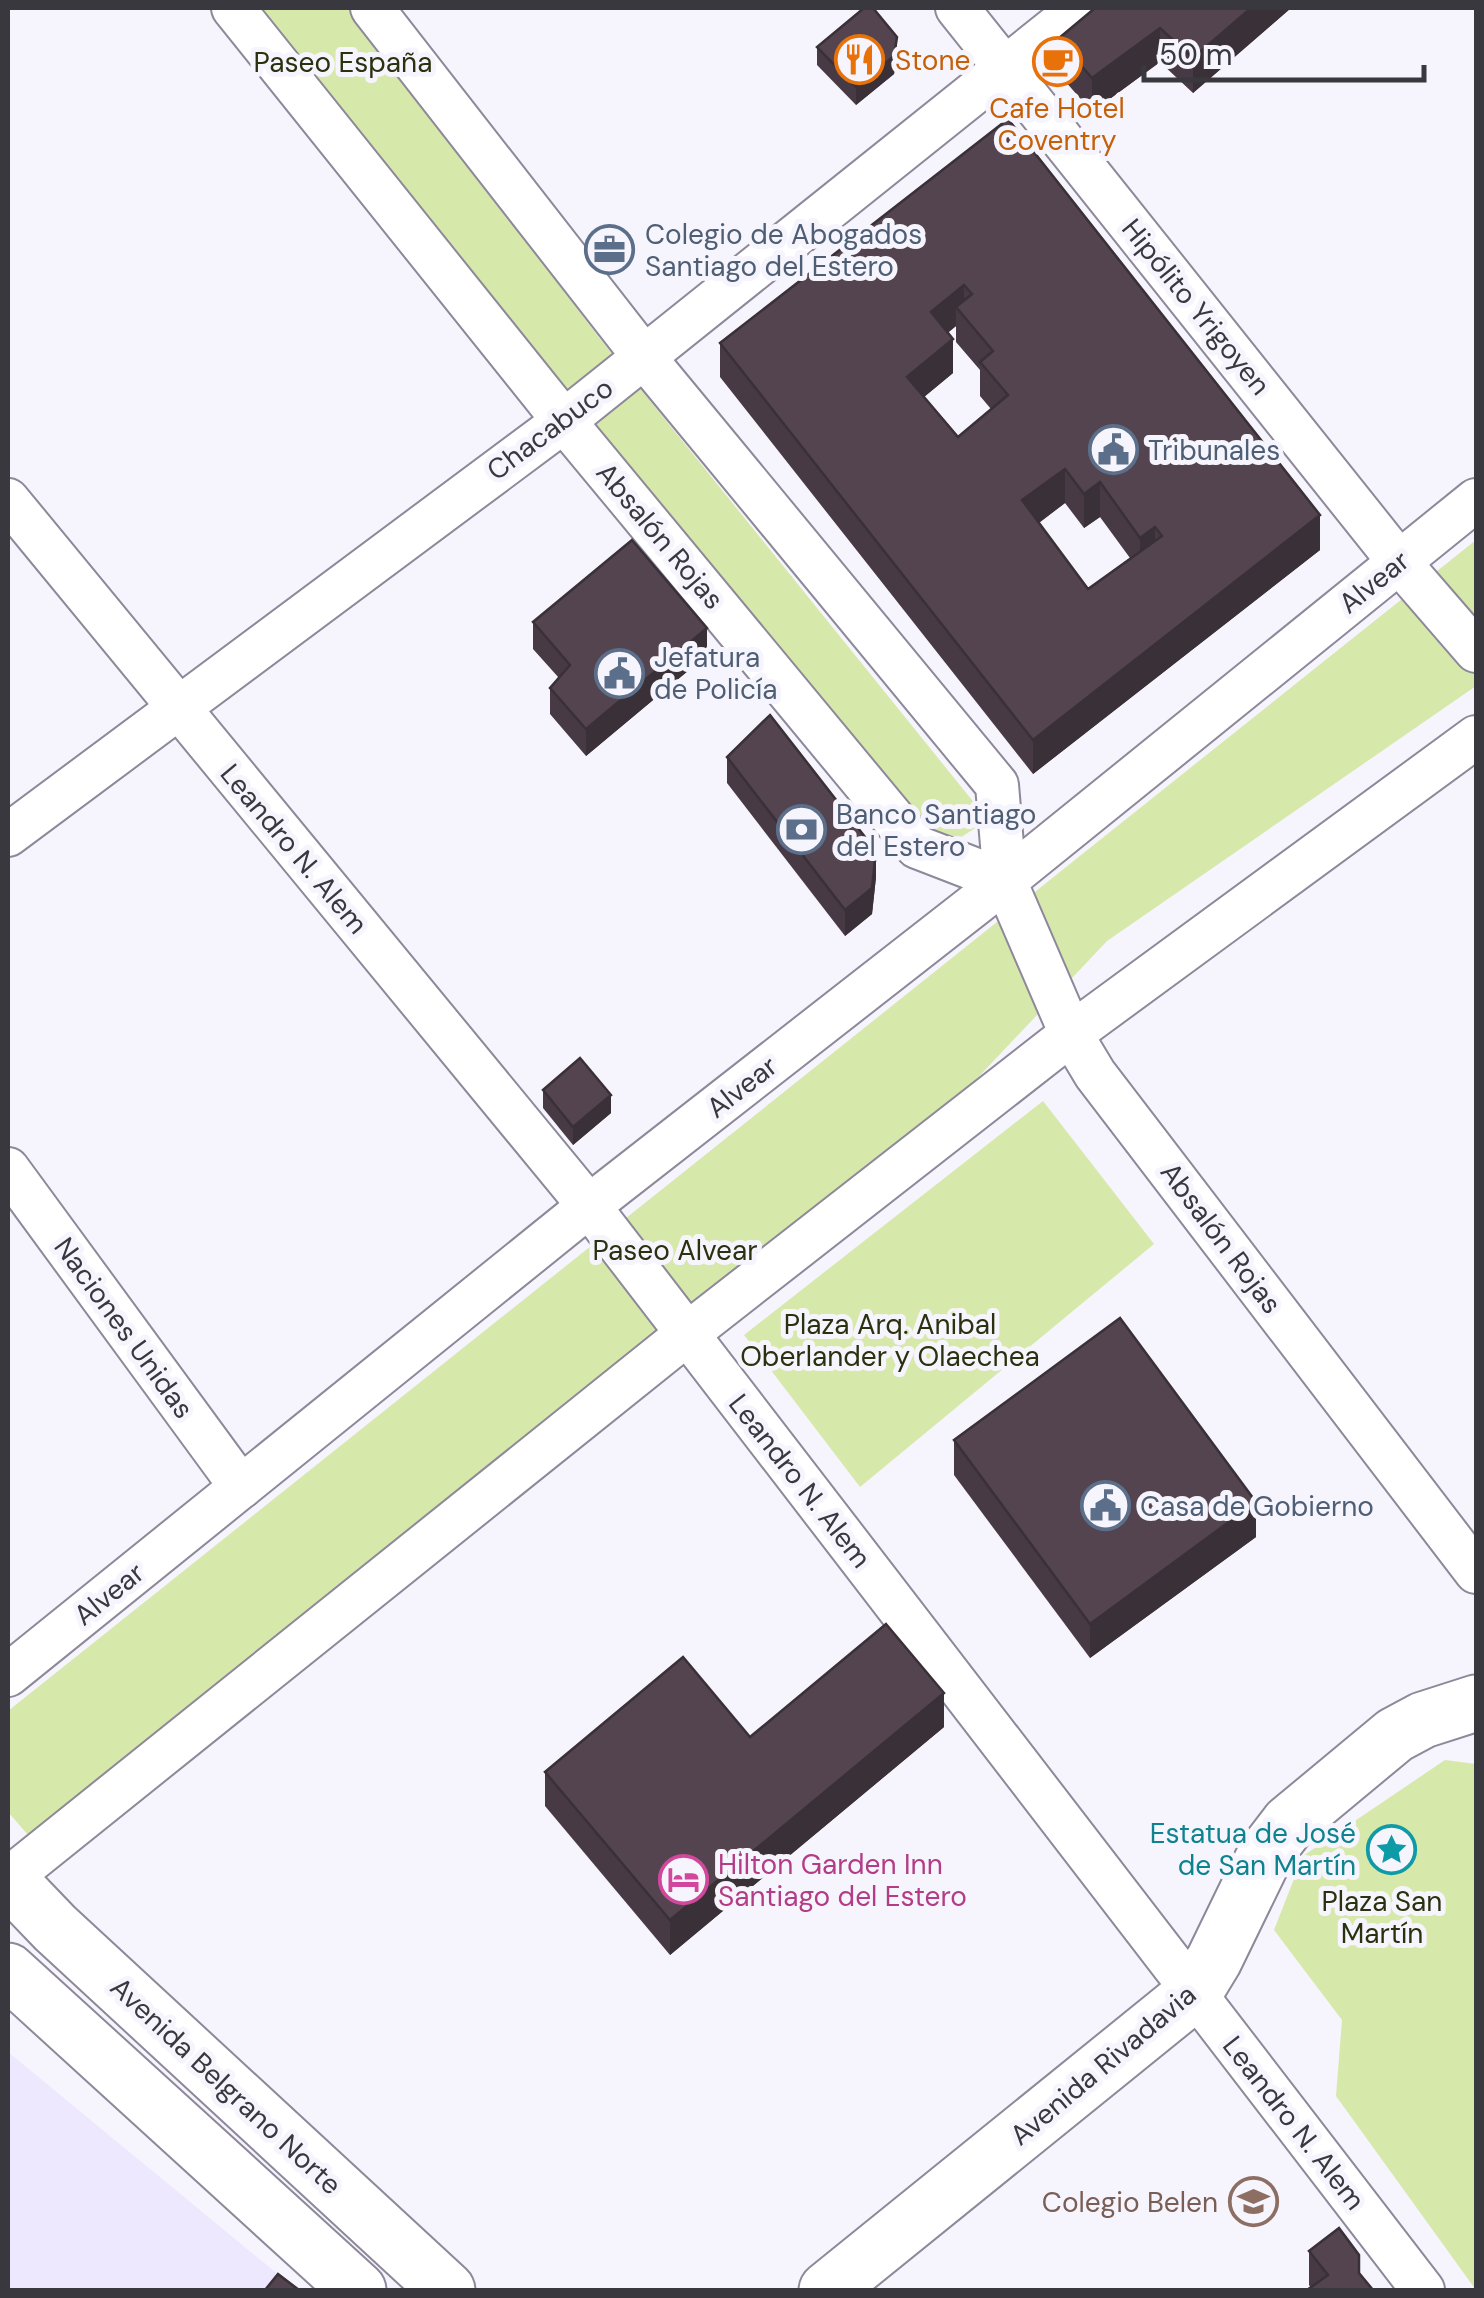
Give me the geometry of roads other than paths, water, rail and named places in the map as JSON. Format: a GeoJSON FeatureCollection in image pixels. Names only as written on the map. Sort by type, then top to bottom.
{"type":"FeatureCollection","features":[{"type":"Feature","properties":{"kind":"main road","name":"Avenida Rivadavia"},"geometry":{"type":"LineString","coordinates":[[828,2290],[1194,1993],[1266,1853],[1289,1823],[1395,1735],[1423,1720],[1476,1703]]}},
{"type":"Feature","properties":{"kind":"main road","name":"Avenida Belgrano Norte"},"geometry":{"type":"LineString","coordinates":[[8,1879],[447,2290]]}},
{"type":"Feature","properties":{"kind":"main road"},"geometry":{"type":"LineString","coordinates":[[8,1969],[358,2290]]}},
{"type":"Feature","properties":{"kind":"street","name":"Absalón Rojas"},"geometry":{"type":"LineString","coordinates":[[233,8],[564,421],[917,847],[1006,882]]}},
{"type":"Feature","properties":{"kind":"street","name":"Absalón Rojas"},"geometry":{"type":"LineString","coordinates":[[372,8],[644,356],[997,786],[1006,882],[1071,1034],[1095,1074],[1476,1572]]}},
{"type":"Feature","properties":{"kind":"street","name":"Hipólito Yrigoyen"},"geometry":{"type":"LineString","coordinates":[[957,8],[1399,562],[1476,652]]}},
{"type":"Feature","properties":{"kind":"street","name":"Chacabuco"},"geometry":{"type":"LineString","coordinates":[[8,835],[564,421],[1080,8]]}},
{"type":"Feature","properties":{"kind":"street","name":"Leandro N. Alem"},"geometry":{"type":"LineString","coordinates":[[8,500],[589,1206],[1424,2290]]}},
{"type":"Feature","properties":{"kind":"street","name":"Alvear"},"geometry":{"type":"LineString","coordinates":[[8,1676],[589,1206],[1006,882],[1476,500]]}},
{"type":"Feature","properties":{"kind":"street"},"geometry":{"type":"LineString","coordinates":[[8,1879],[686,1334],[1071,1034],[1476,736]]}},
{"type":"Feature","properties":{"kind":"street","name":"Naciones Unidas"},"geometry":{"type":"LineString","coordinates":[[8,1168],[242,1488]]}},
{"type":"Feature","properties":{"kind":"street"},"geometry":{"type":"LineString","coordinates":[[8,1969],[56,1928]]}},
{"type":"Feature","properties":{"kind":"place","name":"Stone"},"geometry":{"type":"Point","coordinates":[860,60]}},
{"type":"Feature","properties":{"kind":"place","name":"Cafe Hotel Coventry"},"geometry":{"type":"Point","coordinates":[1057,61]}},
{"type":"Feature","properties":{"kind":"place","name":"Colegio de Abogados Santiago del Estero"},"geometry":{"type":"Point","coordinates":[610,250]}},
{"type":"Feature","properties":{"kind":"place","name":"Tribunales"},"geometry":{"type":"Point","coordinates":[1113,450]}},
{"type":"Feature","properties":{"kind":"place","name":"Jefatura de Policía"},"geometry":{"type":"Point","coordinates":[619,673]}},
{"type":"Feature","properties":{"kind":"place","name":"Banco Santiago del Estero"},"geometry":{"type":"Point","coordinates":[801,830]}},
{"type":"Feature","properties":{"kind":"place","name":"Casa de Gobierno"},"geometry":{"type":"Point","coordinates":[1105,1506]}},
{"type":"Feature","properties":{"kind":"place","name":"Estatua de José de San Martín"},"geometry":{"type":"Point","coordinates":[1391,1849]}},
{"type":"Feature","properties":{"kind":"place","name":"Hilton Garden Inn Santiago del Estero"},"geometry":{"type":"Point","coordinates":[683,1880]}},
{"type":"Feature","properties":{"kind":"place","name":"Colegio Belen"},"geometry":{"type":"Point","coordinates":[1253,2202]}},
{"type":"Feature","properties":{"kind":"park label","name":"Paseo España"},"geometry":{"type":"Point","coordinates":[343,62]}},
{"type":"Feature","properties":{"kind":"park label","name":"Paseo Alvear"},"geometry":{"type":"Point","coordinates":[675,1250]}},
{"type":"Feature","properties":{"kind":"park label","name":"Plaza Arq. Anibal Oberlander y Olaechea"},"geometry":{"type":"Point","coordinates":[890,1340]}},
{"type":"Feature","properties":{"kind":"park label","name":"Plaza San Martín"},"geometry":{"type":"Point","coordinates":[1382,1917]}}]}
